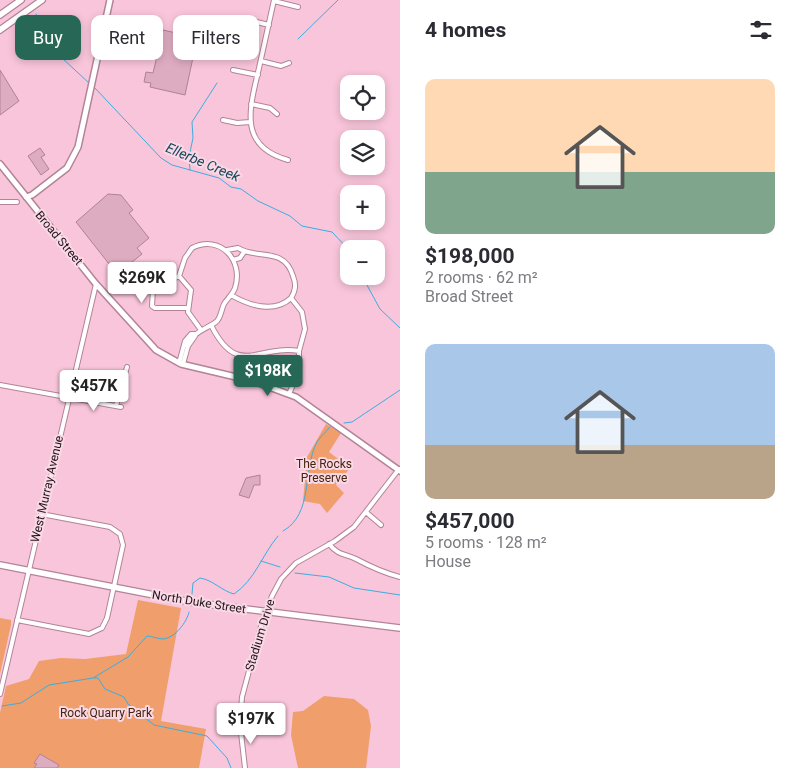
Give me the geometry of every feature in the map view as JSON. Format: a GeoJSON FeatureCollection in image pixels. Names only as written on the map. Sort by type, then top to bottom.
{"type":"FeatureCollection","features":[{"type":"Feature","properties":{"kind":"highway"},"geometry":{"type":"LineString","coordinates":[[0,15],[21,0]]}},
{"type":"Feature","properties":{"kind":"highway"},"geometry":{"type":"LineString","coordinates":[[0,30],[42,0]]}},
{"type":"Feature","properties":{"kind":"highway","name":"North Duke Street"},"geometry":{"type":"LineString","coordinates":[[0,565],[190,602],[400,628]]}},
{"type":"Feature","properties":{"kind":"main road"},"geometry":{"type":"LineString","coordinates":[[26,197],[70,162],[79,142],[110,0]]}},
{"type":"Feature","properties":{"kind":"main road","name":"Broad Street"},"geometry":{"type":"LineString","coordinates":[[0,164],[96,284],[149,345],[181,363],[253,381],[289,394],[333,422],[400,470]]}},
{"type":"Feature","properties":{"kind":"street"},"geometry":{"type":"LineString","coordinates":[[288,160],[275,156],[262,147],[255,136],[250,122],[251,104],[274,1],[298,7]]}},
{"type":"Feature","properties":{"kind":"street"},"geometry":{"type":"LineString","coordinates":[[259,23],[269,25]]}},
{"type":"Feature","properties":{"kind":"street"},"geometry":{"type":"LineString","coordinates":[[261,61],[281,66],[290,63]]}},
{"type":"Feature","properties":{"kind":"street"},"geometry":{"type":"LineString","coordinates":[[233,70],[258,75]]}},
{"type":"Feature","properties":{"kind":"street"},"geometry":{"type":"LineString","coordinates":[[251,104],[270,108],[277,114]]}},
{"type":"Feature","properties":{"kind":"street"},"geometry":{"type":"LineString","coordinates":[[223,120],[237,123],[250,122]]}},
{"type":"Feature","properties":{"kind":"street"},"geometry":{"type":"LineString","coordinates":[[0,202],[17,202]]}},
{"type":"Feature","properties":{"kind":"street"},"geometry":{"type":"LineString","coordinates":[[188,308],[155,308],[152,306],[153,288],[179,276],[185,258],[192,248],[212,244],[227,250],[238,248],[244,252],[267,254],[286,263],[291,269],[296,283],[291,298],[282,304],[259,306],[246,303],[231,295]]}},
{"type":"Feature","properties":{"kind":"street"},"geometry":{"type":"LineString","coordinates":[[181,363],[191,334],[195,334],[219,319],[231,295],[236,278],[233,260],[227,250]]}},
{"type":"Feature","properties":{"kind":"street"},"geometry":{"type":"LineString","coordinates":[[233,260],[240,258],[244,252]]}},
{"type":"Feature","properties":{"kind":"street"},"geometry":{"type":"LineString","coordinates":[[179,276],[192,293],[188,308],[189,315],[201,330]]}},
{"type":"Feature","properties":{"kind":"street","name":"West Murray Avenue"},"geometry":{"type":"LineString","coordinates":[[0,694],[96,284]]}},
{"type":"Feature","properties":{"kind":"street"},"geometry":{"type":"LineString","coordinates":[[289,394],[299,368],[299,351],[304,332],[302,312],[291,298]]}},
{"type":"Feature","properties":{"kind":"street"},"geometry":{"type":"LineString","coordinates":[[211,324],[225,347],[240,355],[255,356],[285,350],[299,351]]}},
{"type":"Feature","properties":{"kind":"street"},"geometry":{"type":"LineString","coordinates":[[187,345],[195,334]]}},
{"type":"Feature","properties":{"kind":"street"},"geometry":{"type":"LineString","coordinates":[[116,406],[127,367]]}},
{"type":"Feature","properties":{"kind":"street"},"geometry":{"type":"LineString","coordinates":[[0,386],[121,407]]}},
{"type":"Feature","properties":{"kind":"street","name":"Stadium Drive"},"geometry":{"type":"LineString","coordinates":[[245,768],[240,724],[242,697],[265,612],[276,587],[288,570],[302,559],[350,530],[366,514],[400,470]]}},
{"type":"Feature","properties":{"kind":"street"},"geometry":{"type":"LineString","coordinates":[[17,620],[83,634],[93,634],[99,631],[106,623],[114,588],[123,545],[118,532],[110,527],[41,514]]}},
{"type":"Feature","properties":{"kind":"street"},"geometry":{"type":"LineString","coordinates":[[366,514],[381,525]]}},
{"type":"Feature","properties":{"kind":"street"},"geometry":{"type":"LineString","coordinates":[[329,544],[340,555],[356,559],[378,571],[400,577]]}},
{"type":"Feature","properties":{"kind":"green space","name":"The Rocks Preserve"},"geometry":{"type":"Polygon","coordinates":[[[326,424],[341,433],[329,452],[350,468],[336,485],[344,493],[327,513],[320,504],[303,501],[307,457],[326,424]]]}},
{"type":"Feature","properties":{"kind":"green space","name":"Rock Quarry Park"},"geometry":{"type":"Polygon","coordinates":[[[138,600],[181,608],[161,721],[206,729],[199,768],[0,768],[0,713],[6,686],[29,679],[39,661],[61,658],[85,659],[126,654],[138,600]]]}},
{"type":"Feature","properties":{"kind":"green space"},"geometry":{"type":"Polygon","coordinates":[[[0,618],[11,620],[11,625],[0,674],[0,618]]]}},
{"type":"Feature","properties":{"kind":"green space"},"geometry":{"type":"Polygon","coordinates":[[[324,696],[354,699],[368,710],[371,726],[366,768],[298,768],[291,735],[293,712],[303,711],[324,696]]]}},
{"type":"Feature","properties":{"kind":"building"},"geometry":{"type":"Polygon","coordinates":[[[163,30],[173,32],[173,60],[192,60],[185,95],[150,87],[151,83],[144,82],[146,72],[153,73],[156,60],[163,60],[163,30]]]}},
{"type":"Feature","properties":{"kind":"building"},"geometry":{"type":"Polygon","coordinates":[[[0,70],[19,101],[0,115],[0,70]]]}},
{"type":"Feature","properties":{"kind":"building"},"geometry":{"type":"Polygon","coordinates":[[[40,148],[45,155],[41,157],[49,169],[41,175],[28,156],[40,148]]]}},
{"type":"Feature","properties":{"kind":"building"},"geometry":{"type":"Polygon","coordinates":[[[108,194],[121,195],[133,210],[129,213],[149,238],[137,248],[142,254],[117,274],[76,222],[108,194]]]}},
{"type":"Feature","properties":{"kind":"building"},"geometry":{"type":"Polygon","coordinates":[[[260,475],[260,485],[254,485],[249,498],[239,495],[246,478],[260,475]]]}},
{"type":"Feature","properties":{"kind":"building"},"geometry":{"type":"Polygon","coordinates":[[[40,754],[59,765],[57,768],[34,768],[37,764],[34,763],[40,754]]]}},
{"type":"Feature","properties":{"kind":"waterway"},"geometry":{"type":"LineString","coordinates":[[298,39],[338,0]]}},
{"type":"Feature","properties":{"kind":"waterway","name":"Ellerbe Creek"},"geometry":{"type":"LineString","coordinates":[[36,14],[61,57],[90,84]]}},
{"type":"Feature","properties":{"kind":"waterway"},"geometry":{"type":"LineString","coordinates":[[190,170],[189,157],[193,138],[192,122],[217,83]]}},
{"type":"Feature","properties":{"kind":"waterway","name":"Ellerbe Creek"},"geometry":{"type":"LineString","coordinates":[[93,86],[161,158],[172,165],[219,178],[231,187],[241,189],[258,201],[290,216],[302,226],[332,232],[340,240]]}},
{"type":"Feature","properties":{"kind":"waterway","name":"Ellerbe Creek"},"geometry":{"type":"LineString","coordinates":[[367,285],[380,309],[400,328]]}},
{"type":"Feature","properties":{"kind":"waterway","name":"Ellerbe Creek"},"geometry":{"type":"LineString","coordinates":[[344,423],[352,422],[400,390]]}},
{"type":"Feature","properties":{"kind":"waterway","name":"Ellerbe Creek"},"geometry":{"type":"LineString","coordinates":[[283,531],[293,523],[299,514],[306,491],[313,453],[317,442],[330,427]]}},
{"type":"Feature","properties":{"kind":"waterway","name":"Ellerbe Creek"},"geometry":{"type":"LineString","coordinates":[[192,594],[193,583],[200,578],[234,594],[253,575],[278,536]]}},
{"type":"Feature","properties":{"kind":"waterway"},"geometry":{"type":"LineString","coordinates":[[261,561],[280,567]]}},
{"type":"Feature","properties":{"kind":"waterway"},"geometry":{"type":"LineString","coordinates":[[295,573],[329,577],[354,588],[400,595]]}},
{"type":"Feature","properties":{"kind":"waterway","name":"Ellerbe Creek"},"geometry":{"type":"LineString","coordinates":[[2,706],[21,703],[49,685],[93,678],[128,657],[147,636],[163,639],[172,636],[183,625],[189,612]]}},
{"type":"Feature","properties":{"kind":"waterway"},"geometry":{"type":"LineString","coordinates":[[94,678],[98,678],[105,689],[124,697],[128,704],[154,725],[207,736],[227,758],[231,768]]}}]}
